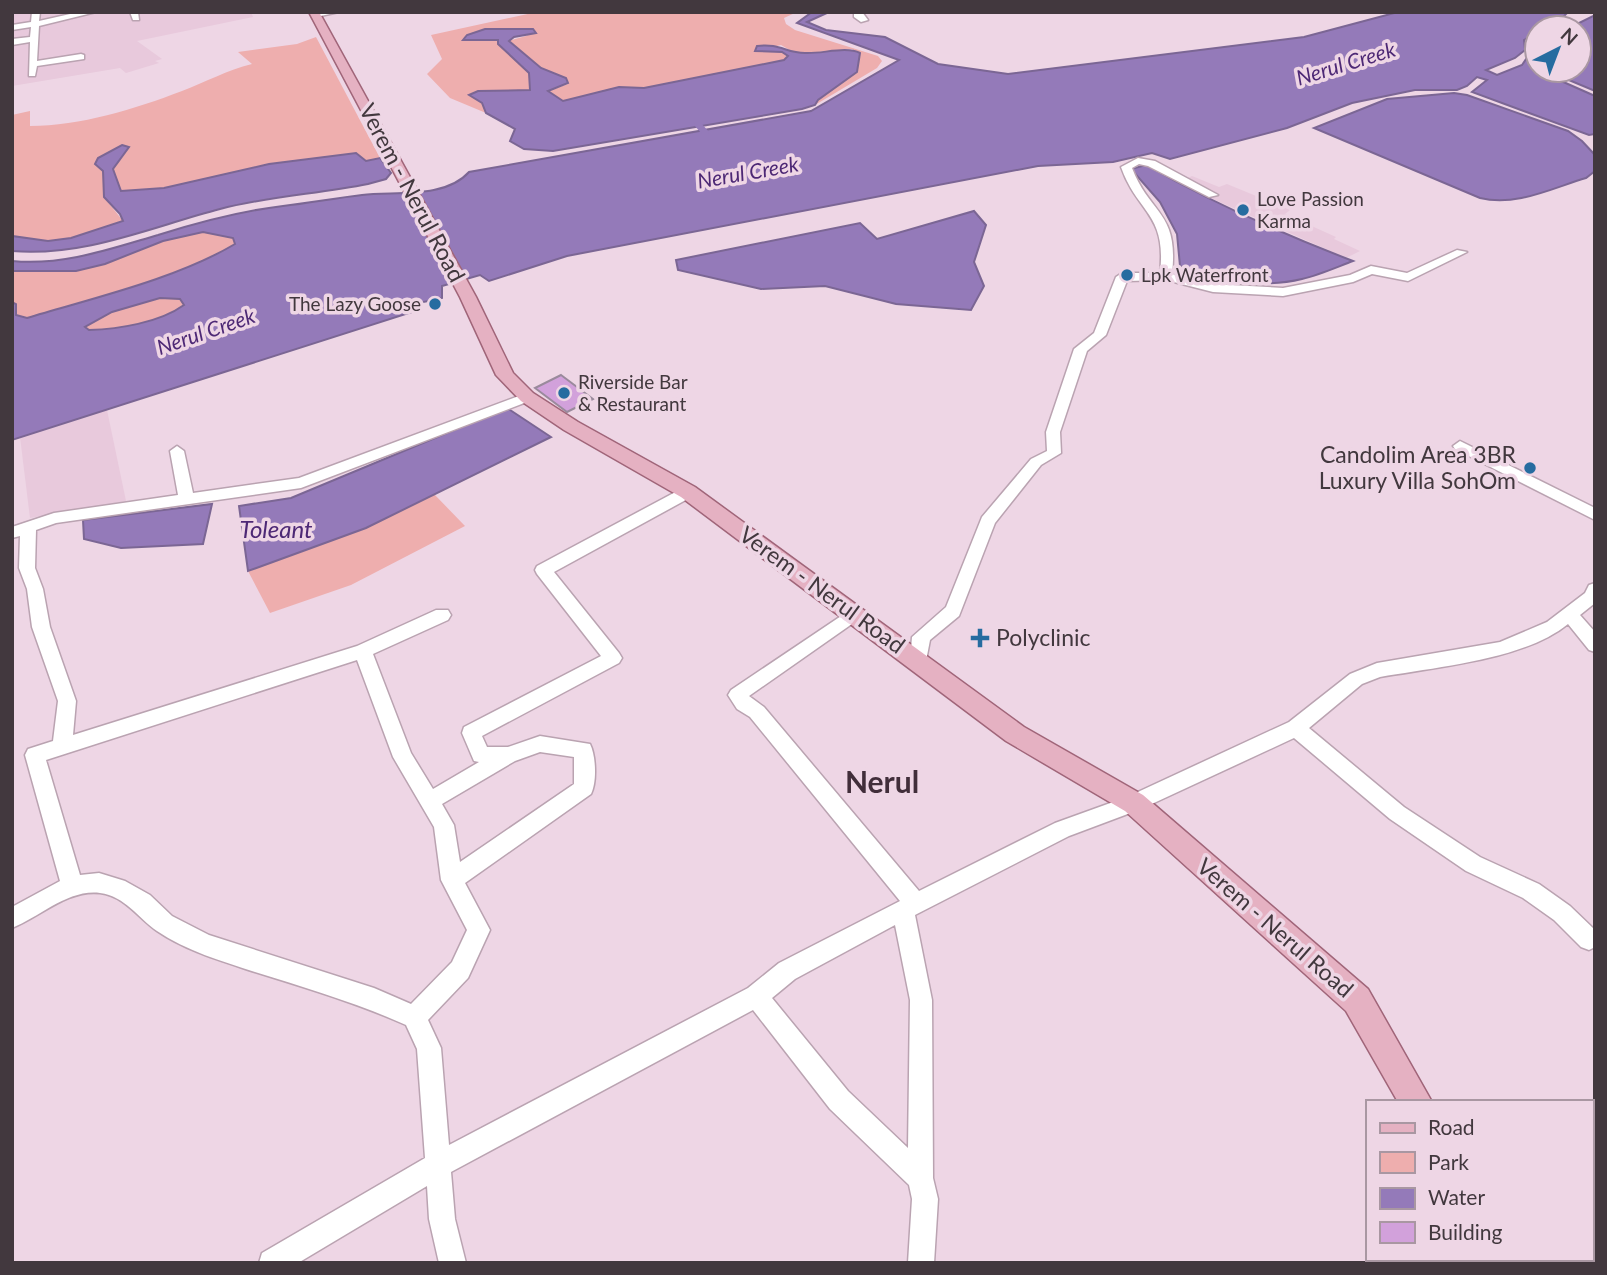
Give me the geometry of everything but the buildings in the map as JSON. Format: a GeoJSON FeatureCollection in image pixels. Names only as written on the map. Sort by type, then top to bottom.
{"type":"FeatureCollection","features":[{"type":"Feature","properties":{"kind":"main road","name":"Verem - Nerul Road"},"geometry":{"type":"LineString","coordinates":[[315,14],[468,297],[505,375],[527,397],[571,426],[688,492],[1015,734],[1133,803],[1357,1000],[1415,1100]]}},
{"type":"Feature","properties":{"kind":"street"},"geometry":{"type":"LineString","coordinates":[[36,12],[32,39],[32,69],[81,57]]}},
{"type":"Feature","properties":{"kind":"street"},"geometry":{"type":"LineString","coordinates":[[12,28],[92,12]]}},
{"type":"Feature","properties":{"kind":"street"},"geometry":{"type":"LineString","coordinates":[[315,14],[335,12]]}},
{"type":"Feature","properties":{"kind":"street"},"geometry":{"type":"LineString","coordinates":[[12,42],[32,39]]}},
{"type":"Feature","properties":{"kind":"street"},"geometry":{"type":"LineString","coordinates":[[1166,276],[1170,246],[1162,218],[1135,184],[1126,167],[1138,161],[1151,163],[1213,195]]}},
{"type":"Feature","properties":{"kind":"street"},"geometry":{"type":"LineString","coordinates":[[919,661],[921,637],[953,611],[989,521],[1036,462],[1054,453],[1053,432],[1081,349],[1100,335],[1122,277],[1166,276],[1213,288],[1283,292],[1353,278],[1371,270],[1408,277],[1461,252]]}},
{"type":"Feature","properties":{"kind":"street"},"geometry":{"type":"LineString","coordinates":[[62,746],[67,701],[41,627],[35,589],[27,568],[20,530],[54,518],[301,483],[527,397]]}},
{"type":"Feature","properties":{"kind":"street"},"geometry":{"type":"LineString","coordinates":[[1460,446],[1595,514]]}},
{"type":"Feature","properties":{"kind":"street"},"geometry":{"type":"LineString","coordinates":[[177,451],[186,499]]}},
{"type":"Feature","properties":{"kind":"street"},"geometry":{"type":"LineString","coordinates":[[508,755],[481,755],[471,733],[613,658],[543,570],[688,492]]}},
{"type":"Feature","properties":{"kind":"street"},"geometry":{"type":"LineString","coordinates":[[272,1263],[438,1165],[756,996],[787,971],[978,870],[1062,829],[1133,803],[1296,728],[1356,679],[1377,670],[1502,648],[1553,627],[1591,597],[1595,589]]}},
{"type":"Feature","properties":{"kind":"street"},"geometry":{"type":"LineString","coordinates":[[1569,613],[1595,645]]}},
{"type":"Feature","properties":{"kind":"street"},"geometry":{"type":"LineString","coordinates":[[853,614],[737,695],[744,704],[757,712],[910,907],[921,1000],[920,1178],[925,1199],[920,1263]]}},
{"type":"Feature","properties":{"kind":"street"},"geometry":{"type":"LineString","coordinates":[[72,886],[35,755],[363,651],[442,615]]}},
{"type":"Feature","properties":{"kind":"street"},"geometry":{"type":"LineString","coordinates":[[363,651],[380,704],[403,757],[444,825],[452,880],[479,930],[460,970],[414,1017]]}},
{"type":"Feature","properties":{"kind":"street"},"geometry":{"type":"LineString","coordinates":[[1296,728],[1397,813],[1473,864],[1531,891],[1562,913],[1589,939]]}},
{"type":"Feature","properties":{"kind":"street"},"geometry":{"type":"LineString","coordinates":[[429,801],[508,755],[540,744],[583,750],[584,788],[452,880]]}},
{"type":"Feature","properties":{"kind":"street"},"geometry":{"type":"LineString","coordinates":[[12,918],[72,886],[99,883],[117,888],[142,902],[164,923],[204,944],[374,999],[414,1017],[429,1048],[442,1219],[453,1263]]}},
{"type":"Feature","properties":{"kind":"street"},"geometry":{"type":"LineString","coordinates":[[756,996],[839,1100],[920,1178]]}},
{"type":"Feature","properties":{"kind":"shaded area"},"geometry":{"type":"Polygon","coordinates":[[[12,12],[251,12],[253,17],[137,41],[162,59],[155,61],[159,63],[126,73],[120,68],[12,86],[12,12]]]}},
{"type":"Feature","properties":{"kind":"shaded area"},"geometry":{"type":"Polygon","coordinates":[[[1192,176],[1219,187],[1227,184],[1290,210],[1285,214],[1360,251],[1346,258],[1177,183],[1192,176]]]}},
{"type":"Feature","properties":{"kind":"shaded area"},"geometry":{"type":"Polygon","coordinates":[[[107,410],[126,501],[30,518],[20,437],[107,410]]]}},
{"type":"Feature","properties":{"kind":"green space"},"geometry":{"type":"Polygon","coordinates":[[[537,12],[797,12],[784,18],[786,24],[795,30],[878,56],[882,61],[877,68],[815,105],[853,49],[795,53],[781,45],[756,51],[782,52],[788,56],[784,60],[644,88],[619,87],[563,101],[548,91],[568,84],[566,79],[541,68],[508,41],[526,36],[533,30],[485,29],[467,35],[474,41],[498,40],[498,44],[529,73],[530,90],[478,91],[470,95],[482,103],[486,113],[450,98],[427,74],[442,59],[431,35],[537,12]]]}},
{"type":"Feature","properties":{"kind":"green space"},"geometry":{"type":"Polygon","coordinates":[[[316,37],[380,158],[366,161],[356,153],[269,164],[164,188],[120,191],[113,168],[125,154],[103,171],[104,197],[123,221],[71,238],[48,241],[12,236],[12,115],[30,111],[30,126],[68,123],[107,115],[164,98],[252,64],[238,52],[297,44],[316,37]]]}},
{"type":"Feature","properties":{"kind":"green space"},"geometry":{"type":"Polygon","coordinates":[[[203,232],[233,238],[235,244],[186,268],[134,287],[27,318],[16,315],[16,305],[12,302],[12,271],[105,264],[163,241],[203,232]]]}},
{"type":"Feature","properties":{"kind":"green space"},"geometry":{"type":"Polygon","coordinates":[[[160,298],[180,299],[184,305],[163,316],[138,324],[89,330],[85,327],[112,312],[160,298]]]}},
{"type":"Feature","properties":{"kind":"green space"},"geometry":{"type":"Polygon","coordinates":[[[434,494],[465,526],[351,585],[270,613],[248,571],[366,528],[434,494]]]}},
{"type":"Feature","properties":{"kind":"water","name":"Nerul Creek"},"geometry":{"type":"Polygon","coordinates":[[[812,12],[829,12],[807,22],[826,30],[885,37],[938,64],[1008,74],[1304,37],[1398,12],[1568,12],[1523,14],[1523,52],[1515,58],[1486,70],[1497,75],[1523,64],[1523,84],[1568,84],[1595,96],[1595,134],[1589,135],[1472,92],[1487,80],[1477,77],[1457,90],[1415,90],[1352,103],[1287,128],[1170,159],[1152,153],[1113,162],[1038,166],[567,256],[489,281],[480,275],[442,286],[442,298],[414,304],[412,312],[12,440],[12,302],[16,304],[16,315],[27,318],[161,278],[235,244],[233,238],[203,232],[163,241],[105,264],[76,271],[12,271],[12,261],[68,259],[204,221],[251,211],[362,195],[433,190],[459,181],[469,172],[811,111],[899,60],[797,23],[812,12]],[[160,298],[112,312],[85,327],[89,330],[138,324],[151,321],[184,305],[180,299],[160,298]]]}},
{"type":"Feature","properties":{"kind":"water"},"geometry":{"type":"Polygon","coordinates":[[[1595,15],[1595,91],[1578,84],[1593,84],[1595,15]]]}},
{"type":"Feature","properties":{"kind":"water"},"geometry":{"type":"Polygon","coordinates":[[[485,29],[533,29],[536,33],[514,37],[509,41],[541,68],[566,78],[568,83],[548,91],[563,101],[619,87],[644,88],[784,60],[788,56],[782,52],[755,51],[757,46],[772,46],[798,53],[848,50],[860,53],[857,72],[815,105],[553,151],[524,149],[510,141],[515,129],[486,113],[482,103],[469,95],[478,91],[530,90],[529,73],[498,44],[498,40],[463,40],[467,35],[485,29]]]}},
{"type":"Feature","properties":{"kind":"water"},"geometry":{"type":"Polygon","coordinates":[[[1454,93],[1467,95],[1568,131],[1595,155],[1595,171],[1586,178],[1534,195],[1493,200],[1480,198],[1314,128],[1387,99],[1454,93]]]}},
{"type":"Feature","properties":{"kind":"water"},"geometry":{"type":"Polygon","coordinates":[[[122,145],[129,147],[113,169],[121,191],[164,188],[269,164],[356,153],[366,161],[380,158],[391,173],[386,179],[368,184],[238,205],[92,245],[39,252],[12,251],[12,236],[48,241],[71,238],[123,221],[104,197],[103,171],[95,164],[98,158],[122,145]]]}},
{"type":"Feature","properties":{"kind":"water"},"geometry":{"type":"Polygon","coordinates":[[[1146,165],[1248,217],[1353,261],[1308,277],[1272,283],[1224,280],[1180,266],[1177,234],[1160,202],[1131,169],[1146,165]]]}},
{"type":"Feature","properties":{"kind":"water"},"geometry":{"type":"Polygon","coordinates":[[[974,211],[986,225],[974,262],[984,286],[971,310],[896,304],[825,286],[761,289],[678,270],[676,260],[860,223],[877,239],[974,211]]]}},
{"type":"Feature","properties":{"kind":"water","name":"Toleant"},"geometry":{"type":"Polygon","coordinates":[[[507,408],[551,437],[366,528],[248,571],[239,506],[291,498],[507,408]]]}},
{"type":"Feature","properties":{"kind":"water"},"geometry":{"type":"Polygon","coordinates":[[[212,504],[203,544],[121,548],[84,539],[83,520],[212,504]]]}},
{"type":"Feature","properties":{"kind":"waterway"},"geometry":{"type":"LineString","coordinates":[[698,125],[705,132]]}},
{"type":"Feature","properties":{"kind":"place","name":"Love Passion Karma"},"geometry":{"type":"Point","coordinates":[1243,210]}},
{"type":"Feature","properties":{"kind":"place","name":"Lpk Waterfront"},"geometry":{"type":"Point","coordinates":[1127,275]}},
{"type":"Feature","properties":{"kind":"place","name":"The Lazy Goose"},"geometry":{"type":"Point","coordinates":[435,304]}},
{"type":"Feature","properties":{"kind":"place","name":"Riverside Bar & Restaurant"},"geometry":{"type":"Point","coordinates":[564,393]}},
{"type":"Feature","properties":{"kind":"place","name":"Candolim Area 3BR Luxury Villa SohOm"},"geometry":{"type":"Point","coordinates":[1530,468]}},
{"type":"Feature","properties":{"kind":"place","name":"Polyclinic"},"geometry":{"type":"Point","coordinates":[980,638]}},
{"type":"Feature","properties":{"kind":"district","name":"Nerul"},"geometry":{"type":"Point","coordinates":[882,783]}}]}
